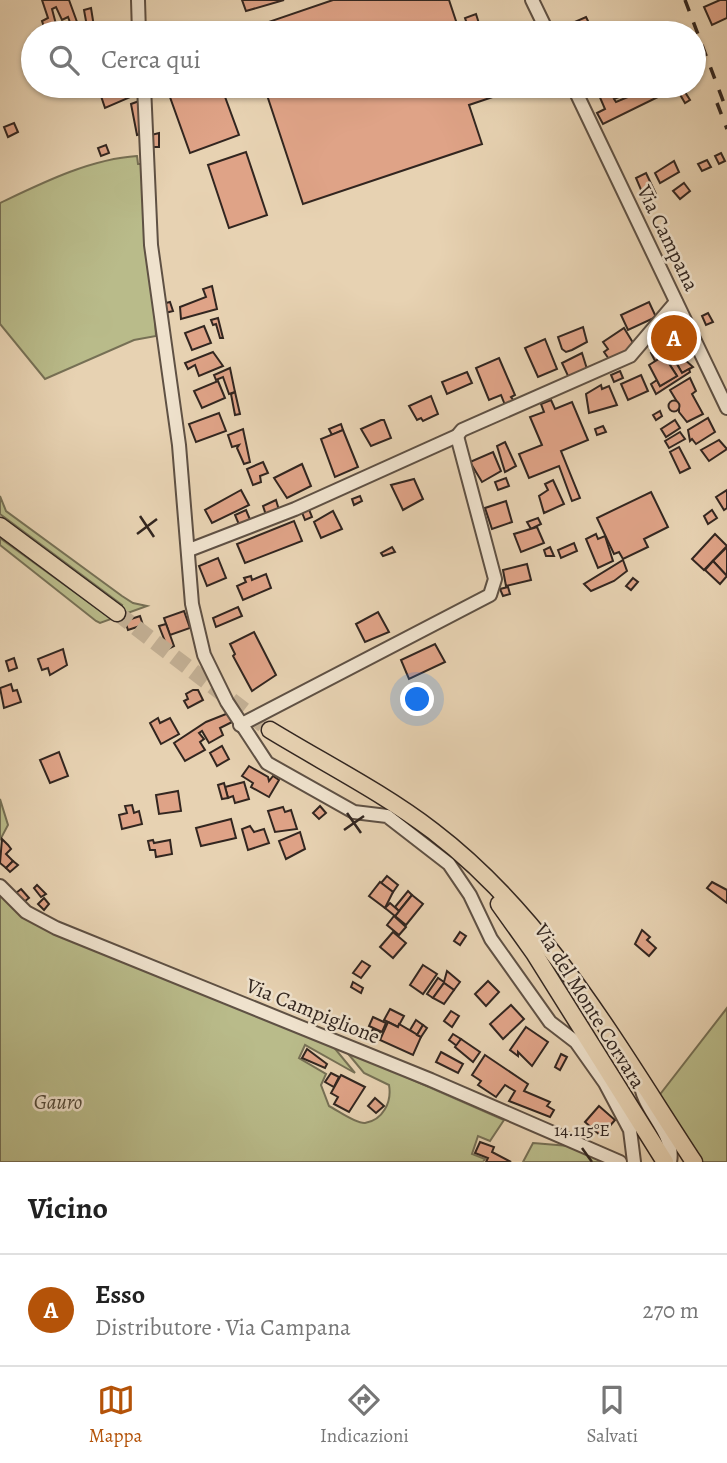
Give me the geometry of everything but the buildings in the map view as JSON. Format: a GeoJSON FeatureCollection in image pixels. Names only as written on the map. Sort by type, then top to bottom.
{"type":"FeatureCollection","features":[{"type":"Feature","properties":{"kind":"main road"},"geometry":{"type":"LineString","coordinates":[[0,526],[117,613]]}},
{"type":"Feature","properties":{"kind":"main road","name":"Via del Monte Corvara"},"geometry":{"type":"LineString","coordinates":[[270,730],[432,830],[496,888],[546,943],[694,1162]]}},
{"type":"Feature","properties":{"kind":"main road","name":"Via del Monte Corvara"},"geometry":{"type":"LineString","coordinates":[[478,872],[534,953],[668,1162]]}},
{"type":"Feature","properties":{"kind":"street"},"geometry":{"type":"LineString","coordinates":[[138,0],[139,21]]}},
{"type":"Feature","properties":{"kind":"street"},"geometry":{"type":"LineString","coordinates":[[532,0],[542,21]]}},
{"type":"Feature","properties":{"kind":"street"},"geometry":{"type":"LineString","coordinates":[[145,98],[151,245],[179,445],[192,604],[204,655],[240,726],[273,768],[354,812],[387,816],[449,864],[470,895],[491,939],[550,1022],[576,1042],[605,1083],[630,1130],[634,1162]]}},
{"type":"Feature","properties":{"kind":"street","name":"Via Campana"},"geometry":{"type":"LineString","coordinates":[[579,98],[727,408]]}},
{"type":"Feature","properties":{"kind":"street"},"geometry":{"type":"LineString","coordinates":[[189,550],[295,509],[457,436],[462,430],[631,356],[676,302]]}},
{"type":"Feature","properties":{"kind":"street"},"geometry":{"type":"LineString","coordinates":[[240,726],[490,595],[495,579],[457,436]]}},
{"type":"Feature","properties":{"kind":"street","name":"Via Campiglione"},"geometry":{"type":"LineString","coordinates":[[0,886],[26,912],[56,928],[431,1080],[620,1162]]}},
{"type":"Feature","properties":{"kind":"street","name":"Via del Monte Corvara"},"geometry":{"type":"LineString","coordinates":[[640,1079],[642,1098],[667,1139],[668,1162]]}},
{"type":"Feature","properties":{"kind":"green space"},"geometry":{"type":"Polygon","coordinates":[[[137,156],[138,164],[145,164],[156,336],[134,340],[45,379],[0,324],[0,203],[84,167],[137,156]]]}},
{"type":"Feature","properties":{"kind":"green space"},"geometry":{"type":"Polygon","coordinates":[[[0,496],[6,511],[122,596],[133,603],[147,606],[112,619],[122,605],[0,514],[0,496]]]}},
{"type":"Feature","properties":{"kind":"green space"},"geometry":{"type":"Polygon","coordinates":[[[0,538],[112,619],[100,623],[96,621],[0,545],[0,538]]]}},
{"type":"Feature","properties":{"kind":"green space"},"geometry":{"type":"Polygon","coordinates":[[[0,799],[8,825],[0,840],[0,799]]]}},
{"type":"Feature","properties":{"kind":"green space","name":"Gauro"},"geometry":{"type":"Polygon","coordinates":[[[0,894],[29,917],[332,1045],[355,1073],[305,1045],[299,1058],[326,1074],[321,1085],[329,1106],[352,1119],[365,1123],[377,1118],[385,1109],[390,1091],[389,1085],[364,1073],[345,1050],[504,1120],[490,1141],[478,1136],[472,1154],[485,1159],[483,1162],[0,1162],[0,894]]]}},
{"type":"Feature","properties":{"kind":"green space"},"geometry":{"type":"Polygon","coordinates":[[[727,1008],[727,1162],[701,1162],[658,1097],[727,1008]]]}},
{"type":"Feature","properties":{"kind":"green space"},"geometry":{"type":"Polygon","coordinates":[[[533,1143],[569,1146],[608,1162],[523,1162],[533,1143]]]}},
{"type":"Feature","properties":{"kind":"tunnel"},"geometry":{"type":"LineString","coordinates":[[117,613],[270,730]]}},
{"type":"Feature","properties":{"kind":"railway"},"geometry":{"type":"LineString","coordinates":[[685,0],[693,21]]}},
{"type":"Feature","properties":{"kind":"railway"},"geometry":{"type":"LineString","coordinates":[[706,56],[727,111]]}},
{"type":"Feature","properties":{"kind":"railway"},"geometry":{"type":"LineString","coordinates":[[717,103],[727,129]]}},
{"type":"Feature","properties":{"kind":"place","name":"Esso"},"geometry":{"type":"Point","coordinates":[674,338]}}]}
